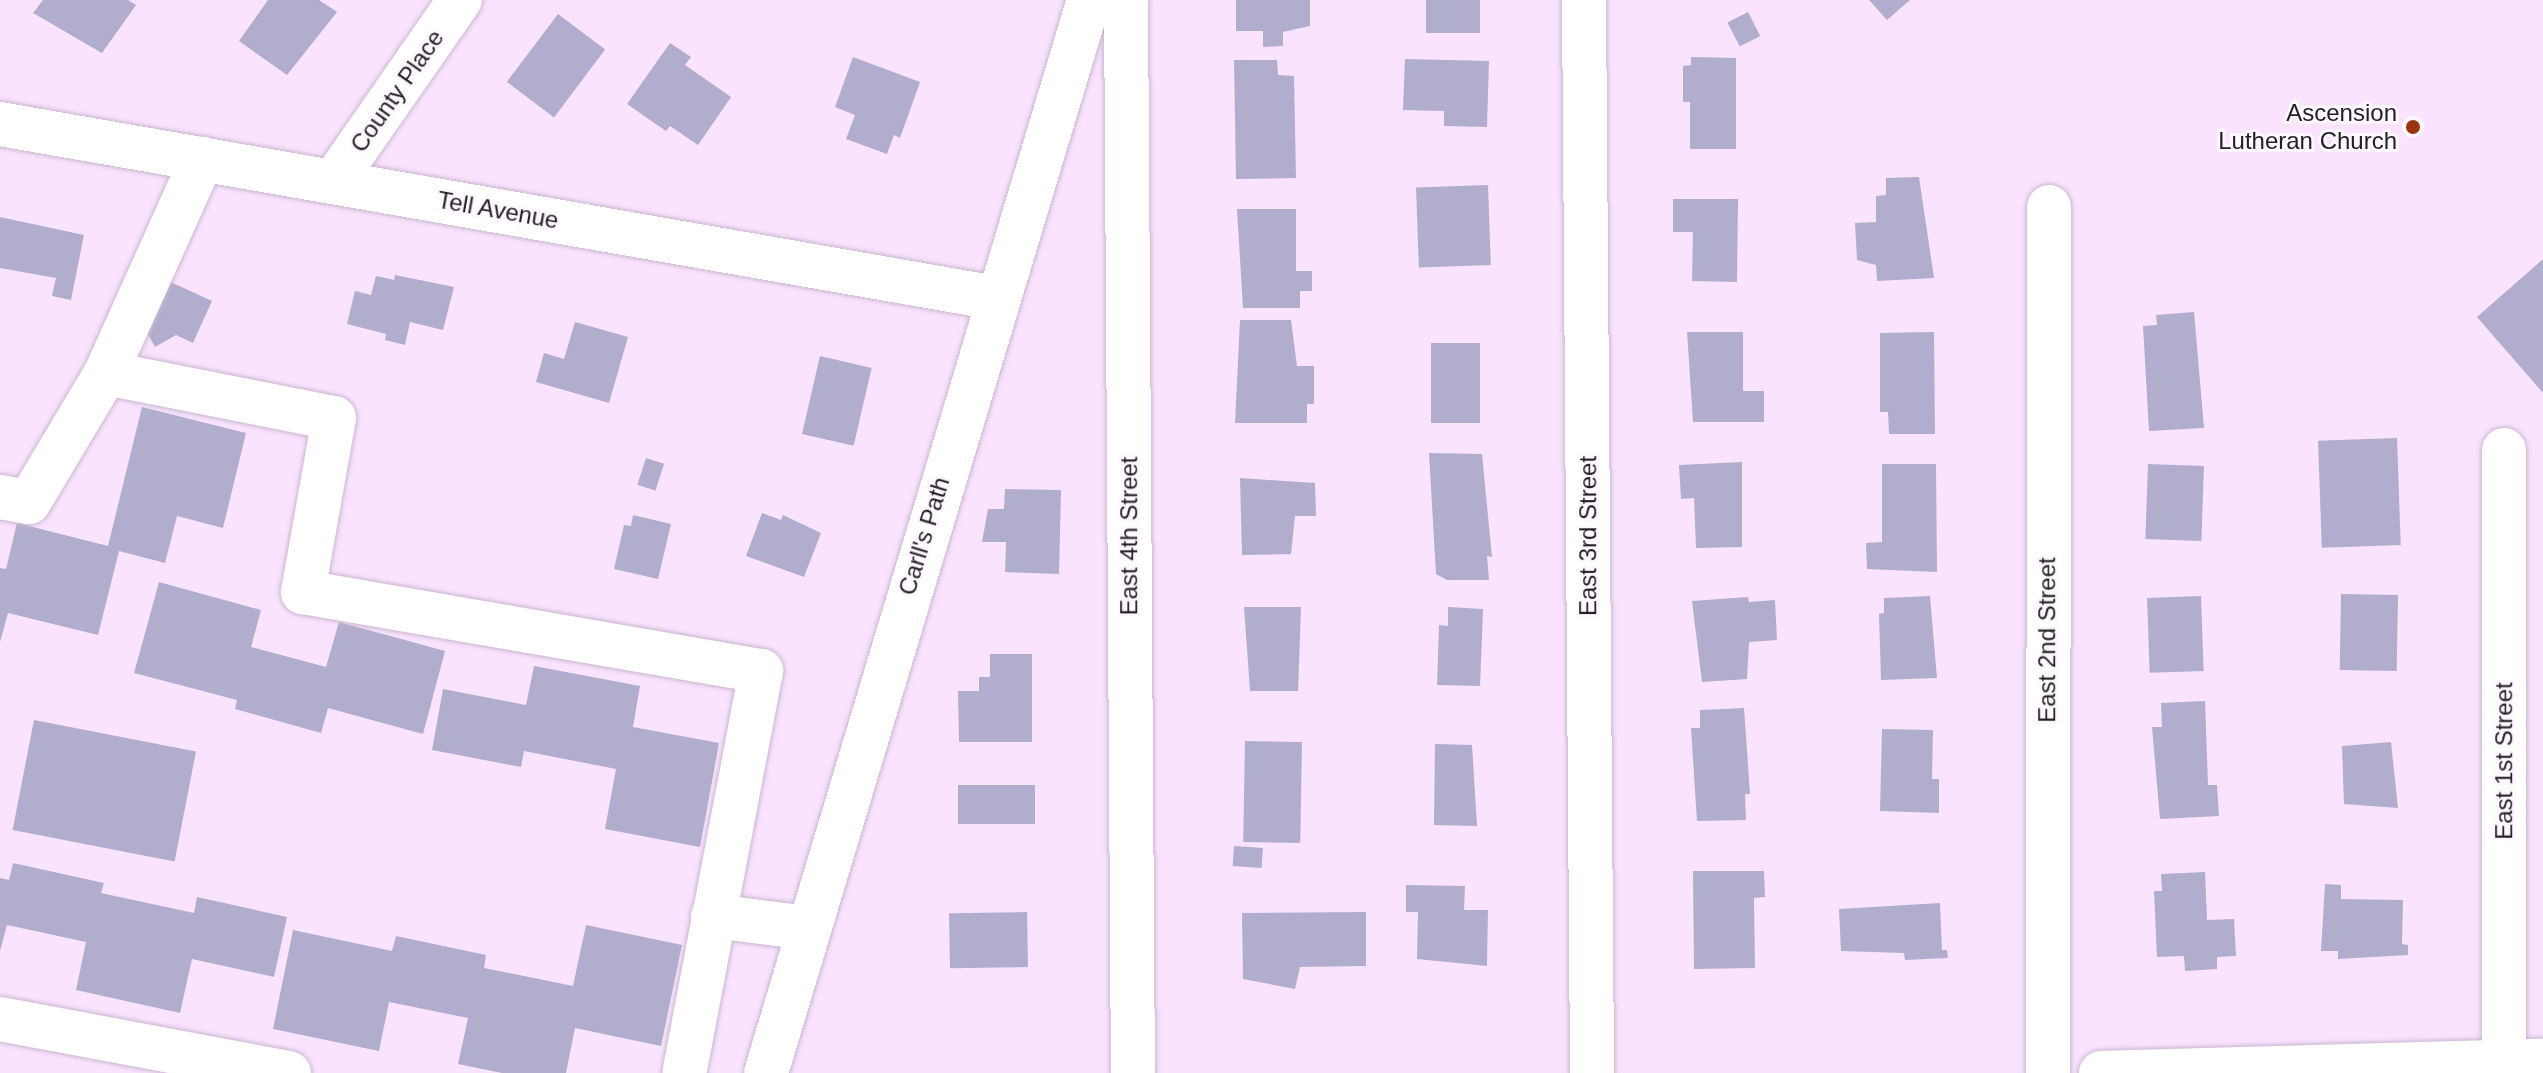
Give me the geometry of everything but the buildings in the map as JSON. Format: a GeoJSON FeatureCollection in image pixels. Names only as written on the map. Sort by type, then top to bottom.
{"type":"FeatureCollection","features":[{"type":"Feature","properties":{"kind":"street","name":"County Place"},"geometry":{"type":"LineString","coordinates":[[334,181],[460,0]]}},
{"type":"Feature","properties":{"kind":"street","name":"Carll's Path"},"geometry":{"type":"LineString","coordinates":[[766,1073],[996,298],[1089,0]]}},
{"type":"Feature","properties":{"kind":"street","name":"East 4th Street"},"geometry":{"type":"LineString","coordinates":[[1126,0],[1133,1073]]}},
{"type":"Feature","properties":{"kind":"street","name":"East 3rd Street"},"geometry":{"type":"LineString","coordinates":[[1584,0],[1592,1073]]}},
{"type":"Feature","properties":{"kind":"street","name":"Tell Avenue"},"geometry":{"type":"LineString","coordinates":[[0,124],[996,298]]}},
{"type":"Feature","properties":{"kind":"street"},"geometry":{"type":"LineString","coordinates":[[0,497],[29,502],[106,373],[202,159]]}},
{"type":"Feature","properties":{"kind":"street","name":"East 2nd Street"},"geometry":{"type":"LineString","coordinates":[[2048,1073],[2049,207]]}},
{"type":"Feature","properties":{"kind":"street"},"geometry":{"type":"LineString","coordinates":[[106,373],[334,418],[303,592],[761,671],[684,1073]]}},
{"type":"Feature","properties":{"kind":"street","name":"East 1st Street"},"geometry":{"type":"LineString","coordinates":[[2504,450],[2517,1065]]}},
{"type":"Feature","properties":{"kind":"street"},"geometry":{"type":"LineString","coordinates":[[713,916],[808,928]]}},
{"type":"Feature","properties":{"kind":"street"},"geometry":{"type":"LineString","coordinates":[[0,1019],[289,1073]]}},
{"type":"Feature","properties":{"kind":"street"},"geometry":{"type":"LineString","coordinates":[[2101,1073],[2517,1065]]}},
{"type":"Feature","properties":{"kind":"place","name":"Ascension Lutheran Church"},"geometry":{"type":"Point","coordinates":[2413,127]}}]}
